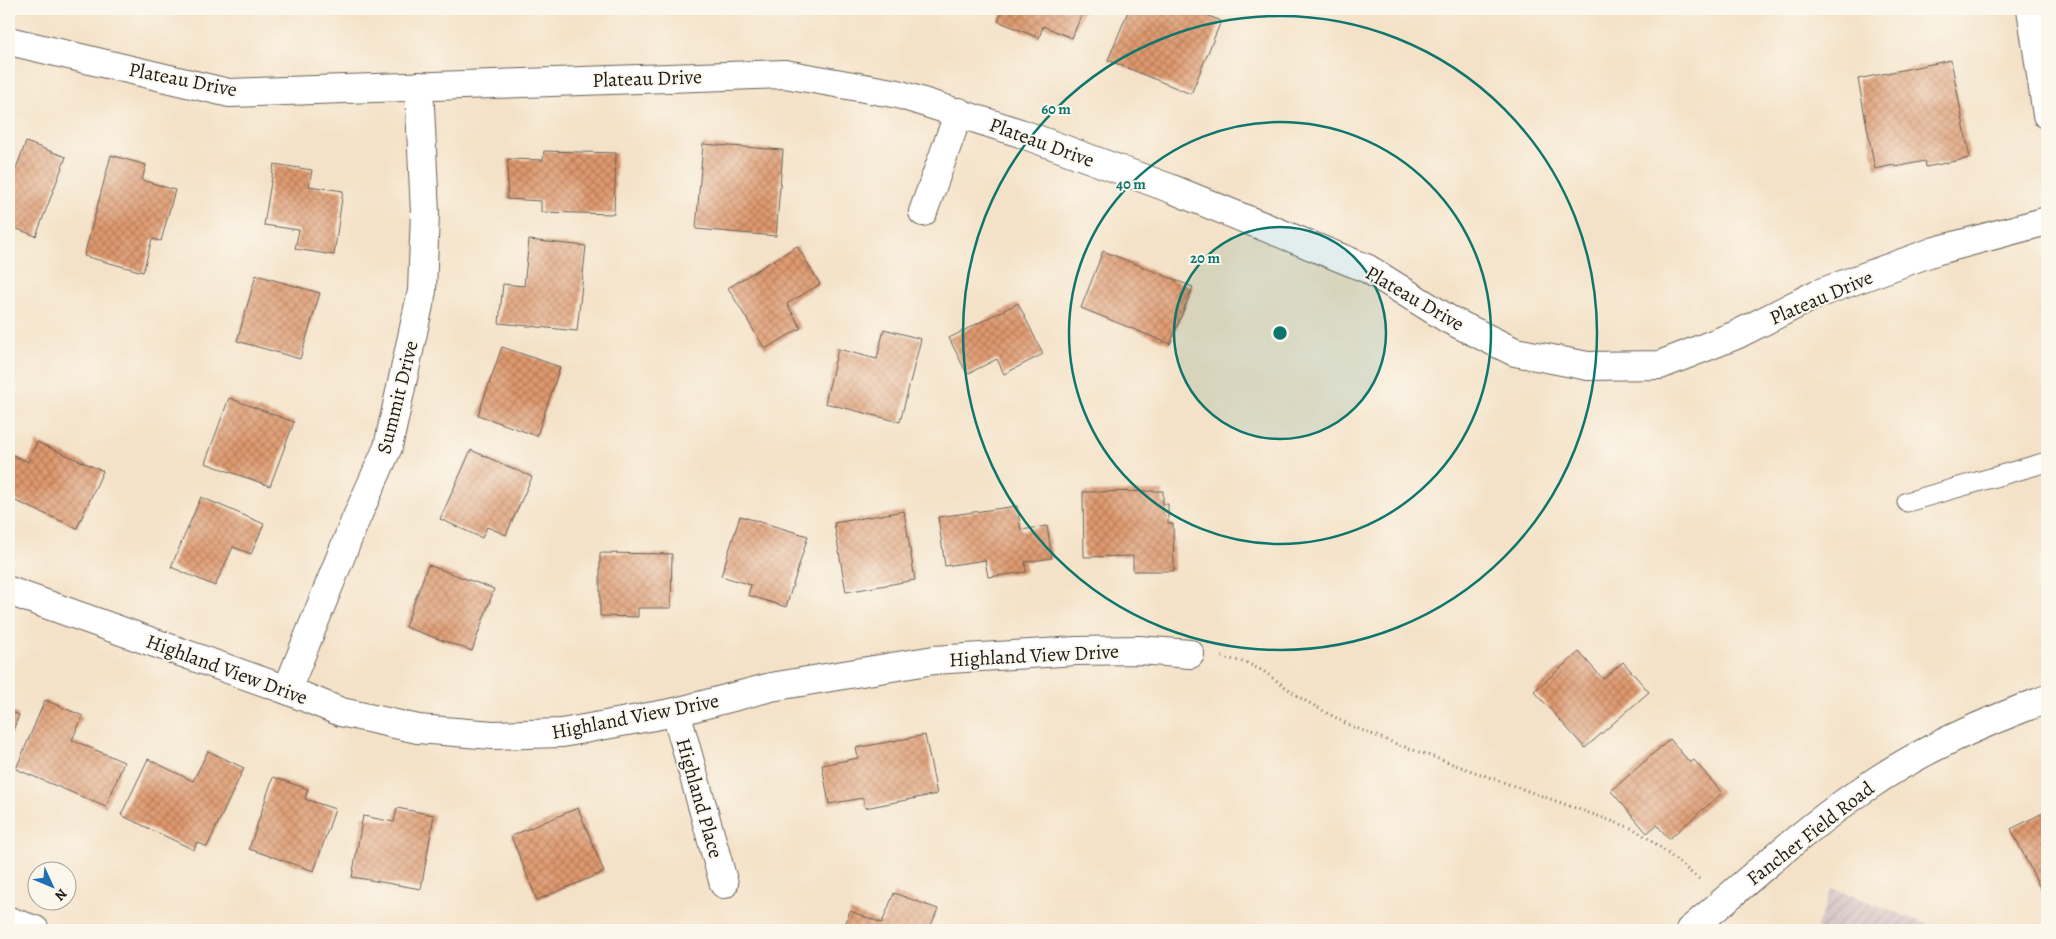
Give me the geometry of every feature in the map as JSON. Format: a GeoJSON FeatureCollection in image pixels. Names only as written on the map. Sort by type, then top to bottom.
{"type":"FeatureCollection","features":[{"type":"Feature","properties":{"kind":"street"},"geometry":{"type":"LineString","coordinates":[[2031,9],[2047,115]]}},
{"type":"Feature","properties":{"kind":"street","name":"Plateau Drive"},"geometry":{"type":"LineString","coordinates":[[9,40],[229,93],[784,74],[898,94],[958,112],[1172,188],[1368,269],[1448,319],[1515,352],[1588,366],[1660,364],[1736,335],[1817,294],[1935,251],[2047,221]]}},
{"type":"Feature","properties":{"kind":"street","name":"Summit Drive"},"geometry":{"type":"LineString","coordinates":[[287,690],[355,521],[388,447],[397,408],[422,291],[425,213],[419,86]]}},
{"type":"Feature","properties":{"kind":"street"},"geometry":{"type":"LineString","coordinates":[[923,212],[958,112]]}},
{"type":"Feature","properties":{"kind":"street","name":"Highland View Drive"},"geometry":{"type":"LineString","coordinates":[[9,591],[287,690],[341,712],[418,729],[493,735],[562,733],[676,712],[771,687],[934,660],[1058,651],[1139,650],[1190,654]]}},
{"type":"Feature","properties":{"kind":"street","name":"Fancher Field Road"},"geometry":{"type":"LineString","coordinates":[[1690,930],[1824,816],[1868,786],[1914,758],[1961,734],[2047,699]]}},
{"type":"Feature","properties":{"kind":"street","name":"Highland Place"},"geometry":{"type":"LineString","coordinates":[[676,712],[724,884]]}},
{"type":"Feature","properties":{"kind":"street"},"geometry":{"type":"LineString","coordinates":[[9,921],[35,930]]}},
{"type":"Feature","properties":{"kind":"lane"},"geometry":{"type":"LineString","coordinates":[[1907,502],[2047,462]]}},
{"type":"Feature","properties":{"kind":"path"},"geometry":{"type":"LineString","coordinates":[[1190,654],[1224,657],[1247,663],[1263,671],[1302,699],[1351,726],[1634,829],[1678,860],[1724,901]]}},
{"type":"Feature","properties":{"kind":"shaded area"},"geometry":{"type":"Polygon","coordinates":[[[1832,888],[1942,930],[1816,930],[1832,888]]]}},
{"type":"Feature","properties":{"kind":"building"},"geometry":{"type":"Polygon","coordinates":[[[1003,9],[1084,9],[1072,38],[1043,26],[1039,38],[998,21],[1003,9]]]}},
{"type":"Feature","properties":{"kind":"building"},"geometry":{"type":"Polygon","coordinates":[[[1129,9],[1144,9],[1157,14],[1159,9],[1192,9],[1221,21],[1191,94],[1108,60],[1129,9]]]}},
{"type":"Feature","properties":{"kind":"building"},"geometry":{"type":"Polygon","coordinates":[[[1951,60],[1970,158],[1926,167],[1925,161],[1875,169],[1858,79],[1951,60]]]}},
{"type":"Feature","properties":{"kind":"building"},"geometry":{"type":"Polygon","coordinates":[[[26,142],[66,157],[36,236],[9,226],[9,174],[13,176],[26,142]]]}},
{"type":"Feature","properties":{"kind":"building"},"geometry":{"type":"Polygon","coordinates":[[[703,144],[783,150],[776,236],[696,229],[703,144]]]}},
{"type":"Feature","properties":{"kind":"building"},"geometry":{"type":"Polygon","coordinates":[[[544,151],[616,153],[614,214],[541,212],[541,201],[507,199],[508,159],[543,160],[544,151]]]}},
{"type":"Feature","properties":{"kind":"building"},"geometry":{"type":"Polygon","coordinates":[[[111,155],[146,165],[142,180],[175,190],[161,241],[152,239],[143,272],[84,256],[111,155]]]}},
{"type":"Feature","properties":{"kind":"building"},"geometry":{"type":"Polygon","coordinates":[[[274,164],[312,170],[309,186],[343,191],[334,255],[295,249],[299,230],[264,225],[274,164]]]}},
{"type":"Feature","properties":{"kind":"building"},"geometry":{"type":"Polygon","coordinates":[[[529,240],[586,246],[577,331],[499,323],[503,284],[524,286],[529,240]]]}},
{"type":"Feature","properties":{"kind":"building"},"geometry":{"type":"Polygon","coordinates":[[[797,246],[820,284],[787,304],[801,328],[765,349],[728,288],[797,246]]]}},
{"type":"Feature","properties":{"kind":"building"},"geometry":{"type":"Polygon","coordinates":[[[1103,251],[1193,287],[1170,344],[1081,308],[1103,251]]]}},
{"type":"Feature","properties":{"kind":"building"},"geometry":{"type":"Polygon","coordinates":[[[256,275],[320,293],[300,359],[237,341],[256,275]]]}},
{"type":"Feature","properties":{"kind":"building"},"geometry":{"type":"Polygon","coordinates":[[[1018,303],[1043,354],[1004,374],[997,359],[967,374],[949,338],[1018,303]]]}},
{"type":"Feature","properties":{"kind":"building"},"geometry":{"type":"Polygon","coordinates":[[[884,329],[921,339],[900,422],[825,403],[838,349],[877,359],[884,329]]]}},
{"type":"Feature","properties":{"kind":"building"},"geometry":{"type":"Polygon","coordinates":[[[502,347],[560,367],[537,436],[478,415],[502,347]]]}},
{"type":"Feature","properties":{"kind":"building"},"geometry":{"type":"Polygon","coordinates":[[[229,398],[294,422],[270,486],[205,463],[229,398]]]}},
{"type":"Feature","properties":{"kind":"building"},"geometry":{"type":"Polygon","coordinates":[[[37,442],[103,471],[77,528],[9,498],[9,464],[13,455],[28,462],[37,442]]]}},
{"type":"Feature","properties":{"kind":"building"},"geometry":{"type":"Polygon","coordinates":[[[471,450],[532,477],[506,535],[487,527],[482,538],[440,519],[471,450]]]}},
{"type":"Feature","properties":{"kind":"building"},"geometry":{"type":"Polygon","coordinates":[[[1163,491],[1163,504],[1168,504],[1168,523],[1173,524],[1174,571],[1133,571],[1133,556],[1084,557],[1083,492],[1163,491]]]}},
{"type":"Feature","properties":{"kind":"building"},"geometry":{"type":"Polygon","coordinates":[[[201,497],[264,524],[251,554],[233,547],[215,586],[171,567],[201,497]]]}},
{"type":"Feature","properties":{"kind":"building"},"geometry":{"type":"Polygon","coordinates":[[[1017,506],[1021,530],[1047,526],[1052,558],[1025,562],[1026,572],[988,577],[985,560],[945,566],[938,517],[1017,506]]]}},
{"type":"Feature","properties":{"kind":"building"},"geometry":{"type":"Polygon","coordinates":[[[904,511],[915,580],[846,592],[834,523],[904,511]]]}},
{"type":"Feature","properties":{"kind":"building"},"geometry":{"type":"Polygon","coordinates":[[[740,516],[808,536],[786,607],[748,595],[751,585],[721,576],[740,516]]]}},
{"type":"Feature","properties":{"kind":"building"},"geometry":{"type":"Polygon","coordinates":[[[600,553],[672,554],[671,608],[638,608],[638,617],[600,616],[600,553]]]}},
{"type":"Feature","properties":{"kind":"building"},"geometry":{"type":"Polygon","coordinates":[[[428,565],[494,589],[472,651],[405,627],[428,565]]]}},
{"type":"Feature","properties":{"kind":"building"},"geometry":{"type":"Polygon","coordinates":[[[1579,652],[1603,679],[1623,662],[1649,692],[1585,748],[1534,691],[1579,652]]]}},
{"type":"Feature","properties":{"kind":"building"},"geometry":{"type":"Polygon","coordinates":[[[45,700],[83,716],[72,740],[124,762],[106,807],[16,769],[45,700]]]}},
{"type":"Feature","properties":{"kind":"building"},"geometry":{"type":"Polygon","coordinates":[[[9,711],[19,715],[9,740],[9,711]]]}},
{"type":"Feature","properties":{"kind":"building"},"geometry":{"type":"Polygon","coordinates":[[[925,735],[937,794],[865,808],[863,798],[829,804],[822,765],[858,758],[856,748],[925,735]]]}},
{"type":"Feature","properties":{"kind":"building"},"geometry":{"type":"Polygon","coordinates":[[[1670,739],[1690,763],[1694,760],[1722,793],[1669,839],[1657,825],[1647,833],[1611,791],[1670,739]]]}},
{"type":"Feature","properties":{"kind":"building"},"geometry":{"type":"Polygon","coordinates":[[[208,751],[244,768],[207,847],[197,842],[194,850],[121,815],[148,759],[193,781],[208,751]]]}},
{"type":"Feature","properties":{"kind":"building"},"geometry":{"type":"Polygon","coordinates":[[[273,777],[308,789],[305,799],[335,809],[314,871],[249,849],[273,777]]]}},
{"type":"Feature","properties":{"kind":"building"},"geometry":{"type":"Polygon","coordinates":[[[397,808],[434,815],[421,889],[352,877],[363,816],[394,822],[397,808]]]}},
{"type":"Feature","properties":{"kind":"building"},"geometry":{"type":"Polygon","coordinates":[[[578,808],[604,872],[537,900],[511,836],[578,808]]]}},
{"type":"Feature","properties":{"kind":"building"},"geometry":{"type":"Polygon","coordinates":[[[2047,811],[2047,902],[2011,829],[2047,811]]]}},
{"type":"Feature","properties":{"kind":"building"},"geometry":{"type":"Polygon","coordinates":[[[894,893],[938,909],[929,930],[843,930],[850,911],[882,923],[894,893]]]}}]}
